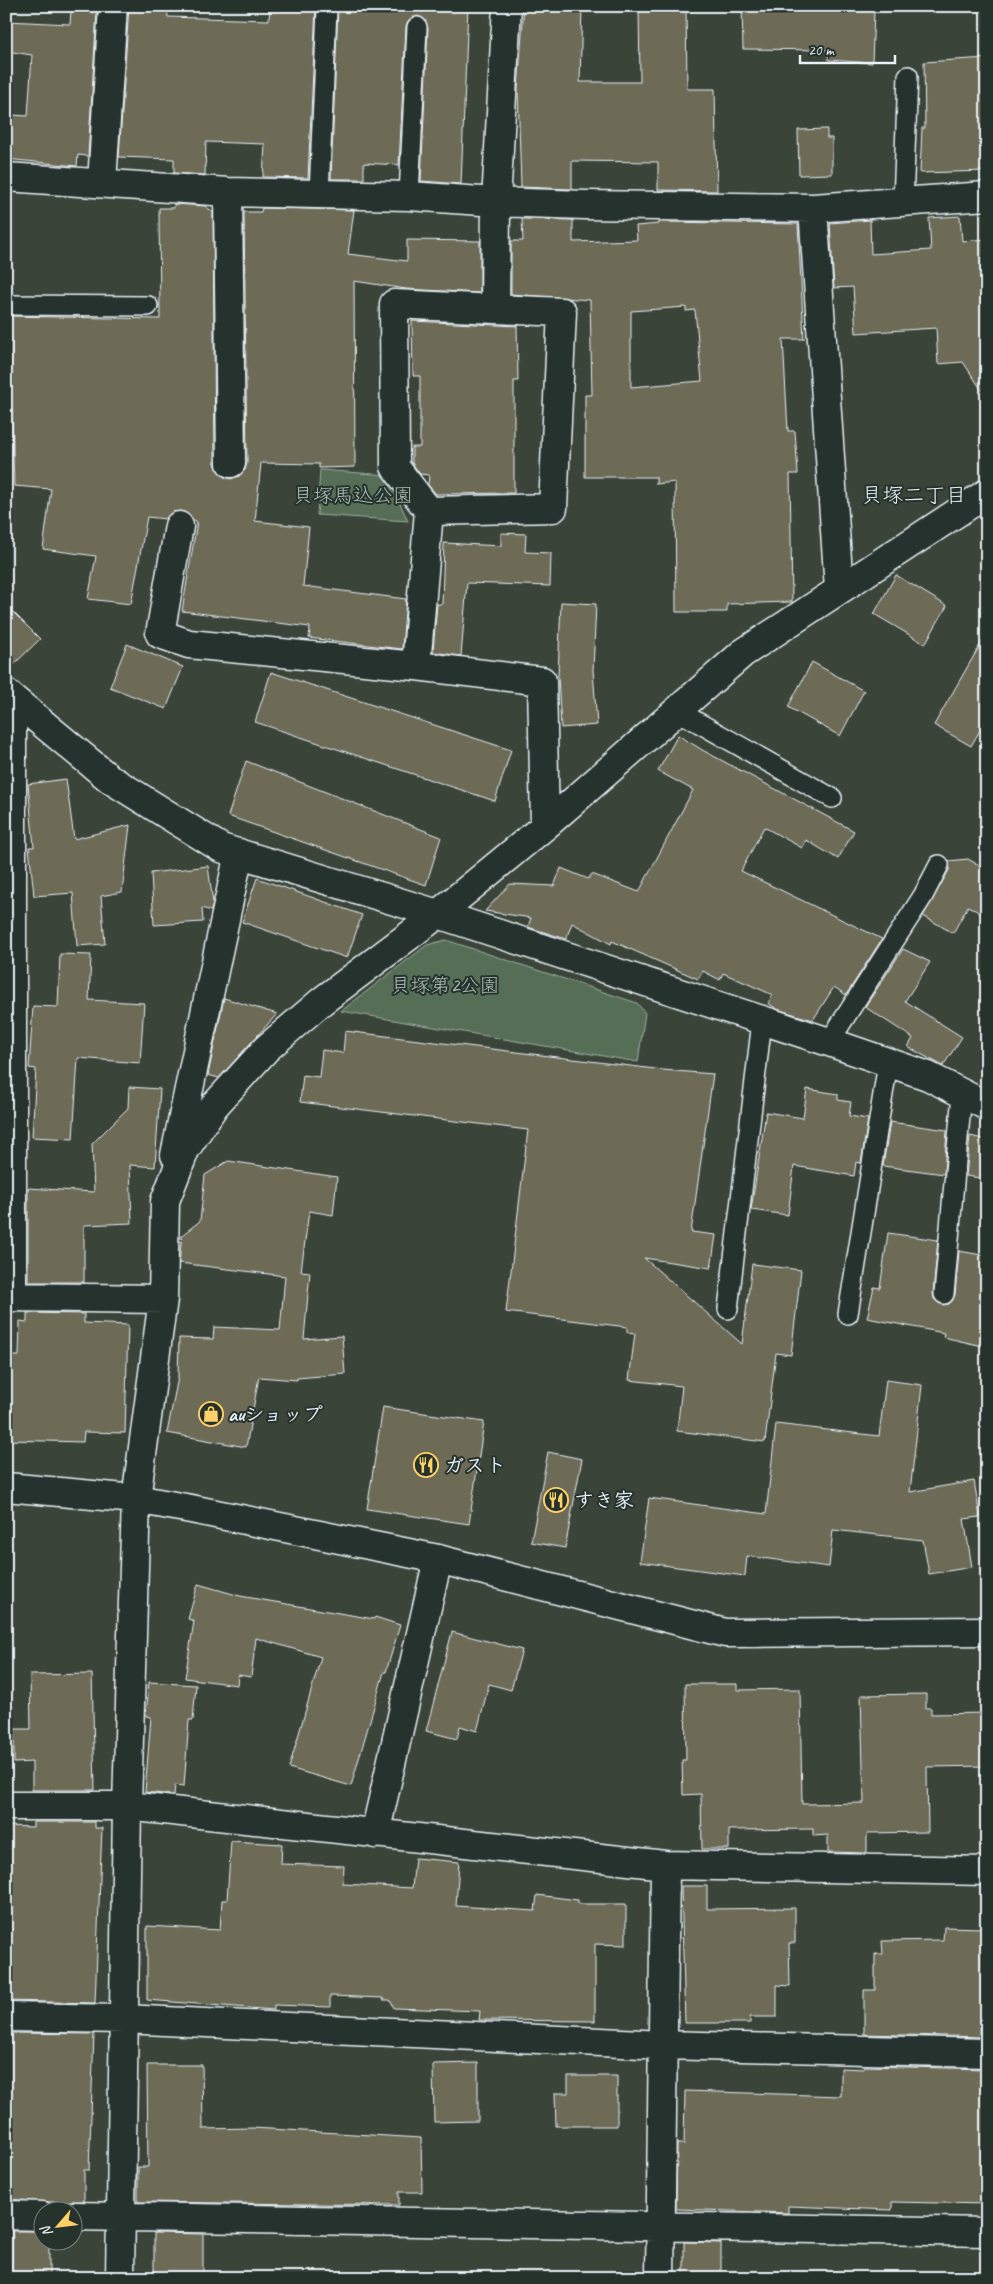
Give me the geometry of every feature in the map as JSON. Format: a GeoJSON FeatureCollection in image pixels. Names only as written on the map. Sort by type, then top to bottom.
{"type":"FeatureCollection","features":[{"type":"Feature","properties":{"kind":"street"},"geometry":{"type":"LineString","coordinates":[[102,183],[113,6]]}},
{"type":"Feature","properties":{"kind":"street"},"geometry":{"type":"LineString","coordinates":[[495,309],[496,202],[507,6]]}},
{"type":"Feature","properties":{"kind":"street"},"geometry":{"type":"LineString","coordinates":[[6,177],[228,192],[409,196],[496,202],[813,208],[987,196]]}},
{"type":"Feature","properties":{"kind":"street"},"geometry":{"type":"LineString","coordinates":[[228,192],[231,463]]}},
{"type":"Feature","properties":{"kind":"street"},"geometry":{"type":"LineString","coordinates":[[813,208],[839,589]]}},
{"type":"Feature","properties":{"kind":"street"},"geometry":{"type":"LineString","coordinates":[[416,666],[429,511],[395,467],[394,304],[562,312],[553,508],[429,511]]}},
{"type":"Feature","properties":{"kind":"street"},"geometry":{"type":"LineString","coordinates":[[165,1201],[185,1150],[215,1105],[267,1048],[322,1001],[438,914],[545,826],[743,653],[987,493]]}},
{"type":"Feature","properties":{"kind":"street"},"geometry":{"type":"LineString","coordinates":[[179,526],[160,634],[189,644],[416,666],[542,681],[542,758],[545,826]]}},
{"type":"Feature","properties":{"kind":"street"},"geometry":{"type":"LineString","coordinates":[[14,709],[110,779],[221,848],[438,914],[829,1042],[928,1076],[987,1106]]}},
{"type":"Feature","properties":{"kind":"street"},"geometry":{"type":"LineString","coordinates":[[14,709],[9,918],[9,1297],[163,1299]]}},
{"type":"Feature","properties":{"kind":"street"},"geometry":{"type":"LineString","coordinates":[[120,2278],[127,1806],[136,1499],[163,1299],[165,1201],[238,853]]}},
{"type":"Feature","properties":{"kind":"street"},"geometry":{"type":"LineString","coordinates":[[6,1487],[136,1499],[438,1559],[725,1633],[987,1632]]}},
{"type":"Feature","properties":{"kind":"street"},"geometry":{"type":"LineString","coordinates":[[375,1834],[438,1559]]}},
{"type":"Feature","properties":{"kind":"street"},"geometry":{"type":"LineString","coordinates":[[6,1806],[127,1806],[665,1865],[987,1871]]}},
{"type":"Feature","properties":{"kind":"street"},"geometry":{"type":"LineString","coordinates":[[660,2278],[665,1865]]}},
{"type":"Feature","properties":{"kind":"street"},"geometry":{"type":"LineString","coordinates":[[6,2016],[124,2019],[663,2045],[987,2053]]}},
{"type":"Feature","properties":{"kind":"street"},"geometry":{"type":"LineString","coordinates":[[6,2216],[32,2216]]}},
{"type":"Feature","properties":{"kind":"street"},"geometry":{"type":"LineString","coordinates":[[82,2216],[987,2232]]}},
{"type":"Feature","properties":{"kind":"lane"},"geometry":{"type":"LineString","coordinates":[[319,194],[327,9]]}},
{"type":"Feature","properties":{"kind":"lane"},"geometry":{"type":"LineString","coordinates":[[409,196],[417,27]]}},
{"type":"Feature","properties":{"kind":"lane"},"geometry":{"type":"LineString","coordinates":[[903,202],[908,76]]}},
{"type":"Feature","properties":{"kind":"lane"},"geometry":{"type":"LineString","coordinates":[[6,305],[148,306]]}},
{"type":"Feature","properties":{"kind":"lane"},"geometry":{"type":"LineString","coordinates":[[676,710],[832,798]]}},
{"type":"Feature","properties":{"kind":"lane"},"geometry":{"type":"LineString","coordinates":[[829,1042],[922,896],[939,865]]}},
{"type":"Feature","properties":{"kind":"lane"},"geometry":{"type":"LineString","coordinates":[[728,1309],[762,1021]]}},
{"type":"Feature","properties":{"kind":"lane"},"geometry":{"type":"LineString","coordinates":[[848,1314],[888,1063]]}},
{"type":"Feature","properties":{"kind":"lane"},"geometry":{"type":"LineString","coordinates":[[944,1294],[962,1094]]}},
{"type":"Feature","properties":{"kind":"green space","name":"貝塚馬込公園"},"geometry":{"type":"Polygon","coordinates":[[[320,470],[387,475],[408,521],[317,515],[320,470]]]}},
{"type":"Feature","properties":{"kind":"green space","name":"貝塚第2公園"},"geometry":{"type":"Polygon","coordinates":[[[446,940],[637,1003],[645,1013],[638,1062],[341,1011],[427,945],[446,940]]]}},
{"type":"Feature","properties":{"kind":"building"},"geometry":{"type":"Polygon","coordinates":[[[129,6],[167,6],[168,17],[269,20],[270,6],[316,6],[308,178],[263,177],[265,144],[206,142],[205,175],[174,173],[174,159],[119,157],[129,6]]]}},
{"type":"Feature","properties":{"kind":"building"},"geometry":{"type":"Polygon","coordinates":[[[338,6],[468,6],[461,184],[421,181],[428,28],[423,18],[417,16],[408,21],[406,26],[399,165],[364,163],[364,179],[331,179],[338,6]]]}},
{"type":"Feature","properties":{"kind":"building"},"geometry":{"type":"Polygon","coordinates":[[[524,6],[582,6],[580,82],[640,82],[639,6],[686,6],[687,89],[715,89],[717,191],[658,190],[658,162],[572,161],[572,189],[521,187],[518,89],[524,6]]]}},
{"type":"Feature","properties":{"kind":"building"},"geometry":{"type":"Polygon","coordinates":[[[742,6],[795,6],[874,11],[872,63],[828,60],[829,50],[743,49],[742,6]]]}},
{"type":"Feature","properties":{"kind":"building"},"geometry":{"type":"Polygon","coordinates":[[[71,11],[97,12],[88,156],[78,155],[77,166],[6,159],[6,123],[11,124],[12,115],[28,116],[32,55],[6,51],[6,21],[70,24],[71,11]]]}},
{"type":"Feature","properties":{"kind":"building"},"geometry":{"type":"Polygon","coordinates":[[[987,58],[987,171],[920,173],[922,128],[925,128],[924,62],[987,58]]]}},
{"type":"Feature","properties":{"kind":"building"},"geometry":{"type":"Polygon","coordinates":[[[827,129],[827,138],[832,138],[832,174],[799,175],[798,130],[827,129]]]}},
{"type":"Feature","properties":{"kind":"building"},"geometry":{"type":"Polygon","coordinates":[[[174,204],[205,206],[213,212],[215,463],[218,471],[224,477],[231,479],[239,476],[245,470],[247,463],[244,212],[261,212],[262,208],[354,210],[348,254],[407,261],[407,240],[480,241],[480,293],[406,289],[354,281],[355,467],[319,468],[319,464],[261,463],[255,521],[309,527],[303,586],[406,599],[402,649],[309,638],[310,627],[182,611],[197,522],[182,511],[173,512],[166,519],[147,517],[131,604],[88,599],[96,556],[43,549],[51,489],[14,486],[9,316],[160,319],[159,208],[174,208],[174,204]]]}},
{"type":"Feature","properties":{"kind":"building"},"geometry":{"type":"Polygon","coordinates":[[[960,216],[962,241],[987,239],[987,398],[963,362],[938,364],[936,328],[856,333],[853,287],[834,288],[830,223],[870,220],[871,254],[931,250],[929,218],[960,216]]]}},
{"type":"Feature","properties":{"kind":"building"},"geometry":{"type":"Polygon","coordinates":[[[522,219],[573,220],[573,242],[637,240],[636,226],[659,224],[659,222],[798,224],[804,339],[783,339],[788,431],[795,431],[798,474],[790,474],[792,602],[727,604],[727,612],[676,612],[675,482],[656,484],[656,477],[585,477],[585,395],[592,395],[590,300],[511,294],[511,241],[523,241],[522,219]],[[686,307],[631,311],[631,387],[702,381],[695,310],[686,311],[686,307]]]}},
{"type":"Feature","properties":{"kind":"building"},"geometry":{"type":"Polygon","coordinates":[[[412,321],[517,326],[518,381],[514,381],[514,493],[436,494],[428,485],[429,475],[420,474],[412,463],[412,447],[420,447],[420,376],[413,376],[412,321]]]}},
{"type":"Feature","properties":{"kind":"building"},"geometry":{"type":"Polygon","coordinates":[[[501,533],[526,534],[525,552],[551,553],[550,586],[467,583],[461,656],[433,652],[437,604],[442,604],[444,543],[501,546],[501,533]]]}},
{"type":"Feature","properties":{"kind":"building"},"geometry":{"type":"Polygon","coordinates":[[[896,575],[947,606],[925,644],[874,614],[896,575]]]}},
{"type":"Feature","properties":{"kind":"building"},"geometry":{"type":"Polygon","coordinates":[[[561,602],[596,604],[593,670],[597,725],[561,728],[558,676],[561,602]]]}},
{"type":"Feature","properties":{"kind":"building"},"geometry":{"type":"Polygon","coordinates":[[[6,605],[40,639],[6,672],[6,605]]]}},
{"type":"Feature","properties":{"kind":"building"},"geometry":{"type":"Polygon","coordinates":[[[987,633],[987,718],[971,746],[934,725],[987,633]]]}},
{"type":"Feature","properties":{"kind":"building"},"geometry":{"type":"Polygon","coordinates":[[[127,644],[183,667],[166,709],[110,687],[127,644]]]}},
{"type":"Feature","properties":{"kind":"building"},"geometry":{"type":"Polygon","coordinates":[[[812,662],[864,691],[840,736],[788,707],[812,662]]]}},
{"type":"Feature","properties":{"kind":"building"},"geometry":{"type":"Polygon","coordinates":[[[271,672],[511,750],[495,801],[255,722],[271,672]]]}},
{"type":"Feature","properties":{"kind":"building"},"geometry":{"type":"Polygon","coordinates":[[[678,735],[704,751],[854,831],[838,859],[806,840],[802,848],[764,827],[741,871],[882,939],[846,995],[834,987],[813,1020],[777,1009],[768,1003],[773,995],[723,973],[720,980],[703,971],[698,979],[612,941],[611,944],[572,923],[566,939],[528,927],[531,918],[485,911],[510,884],[554,886],[561,868],[588,879],[592,874],[639,892],[693,790],[658,771],[678,735]]]}},
{"type":"Feature","properties":{"kind":"building"},"geometry":{"type":"Polygon","coordinates":[[[246,761],[441,837],[426,885],[228,816],[246,761]]]}},
{"type":"Feature","properties":{"kind":"building"},"geometry":{"type":"Polygon","coordinates":[[[66,779],[74,839],[130,825],[122,892],[101,896],[105,944],[77,946],[73,893],[34,896],[29,847],[34,847],[28,784],[66,779]]]}},
{"type":"Feature","properties":{"kind":"building"},"geometry":{"type":"Polygon","coordinates":[[[968,859],[987,870],[987,917],[968,906],[953,933],[923,916],[949,870],[949,861],[968,859]]]}},
{"type":"Feature","properties":{"kind":"building"},"geometry":{"type":"Polygon","coordinates":[[[208,866],[213,903],[211,911],[202,908],[203,922],[154,925],[151,873],[208,866]]]}},
{"type":"Feature","properties":{"kind":"building"},"geometry":{"type":"Polygon","coordinates":[[[257,878],[362,915],[347,958],[242,922],[257,878]]]}},
{"type":"Feature","properties":{"kind":"building"},"geometry":{"type":"Polygon","coordinates":[[[903,949],[930,962],[905,1001],[962,1037],[943,1066],[908,1047],[913,1038],[865,1007],[903,949]]]}},
{"type":"Feature","properties":{"kind":"building"},"geometry":{"type":"Polygon","coordinates":[[[60,954],[91,955],[89,1000],[144,1003],[140,1063],[78,1058],[73,1139],[32,1137],[36,1069],[29,1068],[33,1006],[58,1007],[60,954]]]}},
{"type":"Feature","properties":{"kind":"building"},"geometry":{"type":"Polygon","coordinates":[[[224,998],[277,1014],[219,1078],[208,1075],[224,998]]]}},
{"type":"Feature","properties":{"kind":"building"},"geometry":{"type":"Polygon","coordinates":[[[345,1031],[663,1070],[713,1074],[691,1232],[716,1235],[711,1268],[644,1258],[742,1344],[752,1264],[801,1270],[791,1355],[776,1353],[765,1442],[677,1431],[682,1386],[629,1380],[635,1333],[627,1332],[627,1327],[506,1312],[528,1130],[300,1102],[303,1075],[319,1077],[322,1050],[343,1053],[345,1031]]]}},
{"type":"Feature","properties":{"kind":"building"},"geometry":{"type":"Polygon","coordinates":[[[129,1087],[160,1089],[155,1167],[130,1165],[132,1223],[84,1225],[84,1282],[28,1282],[28,1188],[94,1192],[92,1144],[128,1108],[129,1087]]]}},
{"type":"Feature","properties":{"kind":"building"},"geometry":{"type":"Polygon","coordinates":[[[807,1089],[838,1094],[838,1100],[851,1102],[849,1116],[868,1119],[861,1163],[856,1162],[854,1176],[794,1166],[788,1215],[751,1210],[766,1112],[803,1118],[807,1089]]]}},
{"type":"Feature","properties":{"kind":"building"},"geometry":{"type":"Polygon","coordinates":[[[890,1122],[947,1130],[944,1174],[883,1166],[890,1122]]]}},
{"type":"Feature","properties":{"kind":"building"},"geometry":{"type":"Polygon","coordinates":[[[970,1136],[987,1140],[987,1179],[966,1176],[970,1136]]]}},
{"type":"Feature","properties":{"kind":"building"},"geometry":{"type":"Polygon","coordinates":[[[228,1161],[337,1177],[333,1215],[309,1211],[301,1271],[310,1272],[304,1339],[342,1336],[345,1374],[297,1378],[297,1380],[259,1377],[246,1447],[167,1433],[178,1377],[179,1338],[213,1339],[214,1327],[280,1330],[285,1276],[179,1263],[182,1235],[200,1221],[205,1175],[228,1161]]]}},
{"type":"Feature","properties":{"kind":"building"},"geometry":{"type":"Polygon","coordinates":[[[888,1233],[938,1240],[933,1293],[934,1299],[943,1305],[949,1304],[955,1295],[959,1251],[987,1256],[987,1347],[943,1337],[944,1333],[867,1318],[874,1287],[880,1288],[888,1233]]]}},
{"type":"Feature","properties":{"kind":"building"},"geometry":{"type":"Polygon","coordinates":[[[27,1313],[84,1314],[84,1323],[128,1325],[125,1433],[84,1432],[83,1442],[8,1440],[10,1356],[19,1356],[20,1321],[27,1322],[27,1313]]]}},
{"type":"Feature","properties":{"kind":"building"},"geometry":{"type":"Polygon","coordinates":[[[886,1380],[922,1385],[910,1492],[974,1481],[980,1517],[964,1519],[972,1567],[929,1574],[923,1540],[833,1530],[829,1567],[747,1556],[745,1576],[640,1562],[649,1498],[766,1514],[776,1424],[879,1436],[886,1380]]]}},
{"type":"Feature","properties":{"kind":"building","name":"ガスト"},"geometry":{"type":"Polygon","coordinates":[[[383,1407],[484,1422],[469,1524],[367,1509],[383,1407]]]}},
{"type":"Feature","properties":{"kind":"building","name":"すき家"},"geometry":{"type":"Polygon","coordinates":[[[548,1452],[582,1459],[565,1548],[531,1542],[548,1452]]]}},
{"type":"Feature","properties":{"kind":"building"},"geometry":{"type":"Polygon","coordinates":[[[198,1584],[240,1596],[374,1619],[375,1617],[400,1625],[386,1672],[384,1672],[351,1786],[289,1768],[321,1657],[256,1638],[251,1677],[238,1675],[237,1685],[185,1678],[194,1621],[188,1619],[198,1584]]]}},
{"type":"Feature","properties":{"kind":"building"},"geometry":{"type":"Polygon","coordinates":[[[452,1632],[522,1650],[511,1690],[489,1684],[477,1731],[460,1726],[457,1739],[426,1731],[452,1632]]]}},
{"type":"Feature","properties":{"kind":"building"},"geometry":{"type":"Polygon","coordinates":[[[92,1674],[95,1790],[32,1790],[32,1762],[14,1763],[14,1729],[31,1729],[30,1675],[92,1674]]]}},
{"type":"Feature","properties":{"kind":"building"},"geometry":{"type":"Polygon","coordinates":[[[149,1682],[196,1685],[193,1720],[189,1720],[184,1786],[175,1785],[174,1795],[145,1792],[151,1717],[146,1716],[149,1682]]]}},
{"type":"Feature","properties":{"kind":"building"},"geometry":{"type":"Polygon","coordinates":[[[685,1684],[737,1684],[737,1690],[800,1689],[802,1804],[864,1803],[861,1695],[926,1694],[926,1708],[931,1708],[931,1714],[987,1713],[987,1766],[927,1767],[928,1832],[867,1833],[867,1853],[828,1852],[828,1835],[813,1836],[813,1829],[729,1830],[729,1849],[702,1849],[701,1794],[683,1795],[682,1760],[686,1760],[685,1684]]]}},
{"type":"Feature","properties":{"kind":"building"},"geometry":{"type":"Polygon","coordinates":[[[33,1822],[95,1822],[95,1828],[102,1828],[95,2003],[6,2001],[6,1826],[33,1827],[33,1822]]]}},
{"type":"Feature","properties":{"kind":"building"},"geometry":{"type":"Polygon","coordinates":[[[231,1841],[282,1844],[281,1864],[344,1866],[343,1884],[412,1888],[415,1858],[459,1862],[456,1906],[535,1911],[537,1895],[578,1900],[578,1904],[626,1904],[626,1945],[595,1944],[595,2021],[479,2020],[480,2011],[394,2008],[390,2000],[383,2000],[384,1998],[330,1996],[330,2007],[274,2005],[274,2010],[147,2000],[147,1926],[220,1930],[222,1900],[227,1900],[231,1841]]]}},
{"type":"Feature","properties":{"kind":"building"},"geometry":{"type":"Polygon","coordinates":[[[681,1886],[707,1886],[707,1909],[795,1908],[795,1943],[789,1943],[790,1986],[777,1985],[777,2017],[750,2017],[750,2023],[685,2023],[681,1886]]]}},
{"type":"Feature","properties":{"kind":"building"},"geometry":{"type":"Polygon","coordinates":[[[944,1927],[983,1928],[982,1967],[987,1967],[987,2037],[864,2034],[864,1990],[875,1990],[875,1954],[883,1954],[882,1941],[943,1940],[944,1927]]]}},
{"type":"Feature","properties":{"kind":"building"},"geometry":{"type":"Polygon","coordinates":[[[6,2033],[94,2034],[89,2170],[84,2170],[84,2201],[50,2202],[6,2199],[6,2033]]]}},
{"type":"Feature","properties":{"kind":"building"},"geometry":{"type":"Polygon","coordinates":[[[478,2063],[478,2121],[434,2122],[433,2064],[478,2063]]]}},
{"type":"Feature","properties":{"kind":"building"},"geometry":{"type":"Polygon","coordinates":[[[147,2065],[202,2065],[203,2129],[253,2128],[421,2138],[422,2192],[399,2192],[399,2205],[138,2202],[138,2167],[148,2167],[147,2065]]]}},
{"type":"Feature","properties":{"kind":"building"},"geometry":{"type":"Polygon","coordinates":[[[864,2066],[987,2069],[987,2204],[892,2202],[892,2210],[788,2206],[788,2213],[676,2209],[677,2144],[684,2144],[685,2091],[841,2096],[841,2068],[864,2069],[864,2066]]]}},
{"type":"Feature","properties":{"kind":"building"},"geometry":{"type":"Polygon","coordinates":[[[568,2076],[617,2076],[617,2126],[556,2126],[555,2093],[568,2093],[568,2076]]]}},
{"type":"Feature","properties":{"kind":"building"},"geometry":{"type":"Polygon","coordinates":[[[12,2231],[32,2231],[32,2252],[49,2252],[49,2278],[12,2278],[12,2231]]]}},
{"type":"Feature","properties":{"kind":"building"},"geometry":{"type":"Polygon","coordinates":[[[154,2233],[203,2234],[203,2278],[154,2278],[154,2233]]]}},
{"type":"Feature","properties":{"kind":"building"},"geometry":{"type":"Polygon","coordinates":[[[684,2242],[721,2243],[721,2278],[684,2278],[684,2242]]]}},
{"type":"Feature","properties":{"kind":"place","name":"auショップ"},"geometry":{"type":"Point","coordinates":[211,1414]}},
{"type":"Feature","properties":{"kind":"place","name":"ガスト"},"geometry":{"type":"Point","coordinates":[426,1465]}},
{"type":"Feature","properties":{"kind":"place","name":"すき家"},"geometry":{"type":"Point","coordinates":[556,1500]}},
{"type":"Feature","properties":{"kind":"district","name":"貝塚二丁目"},"geometry":{"type":"Point","coordinates":[914,495]}}]}
